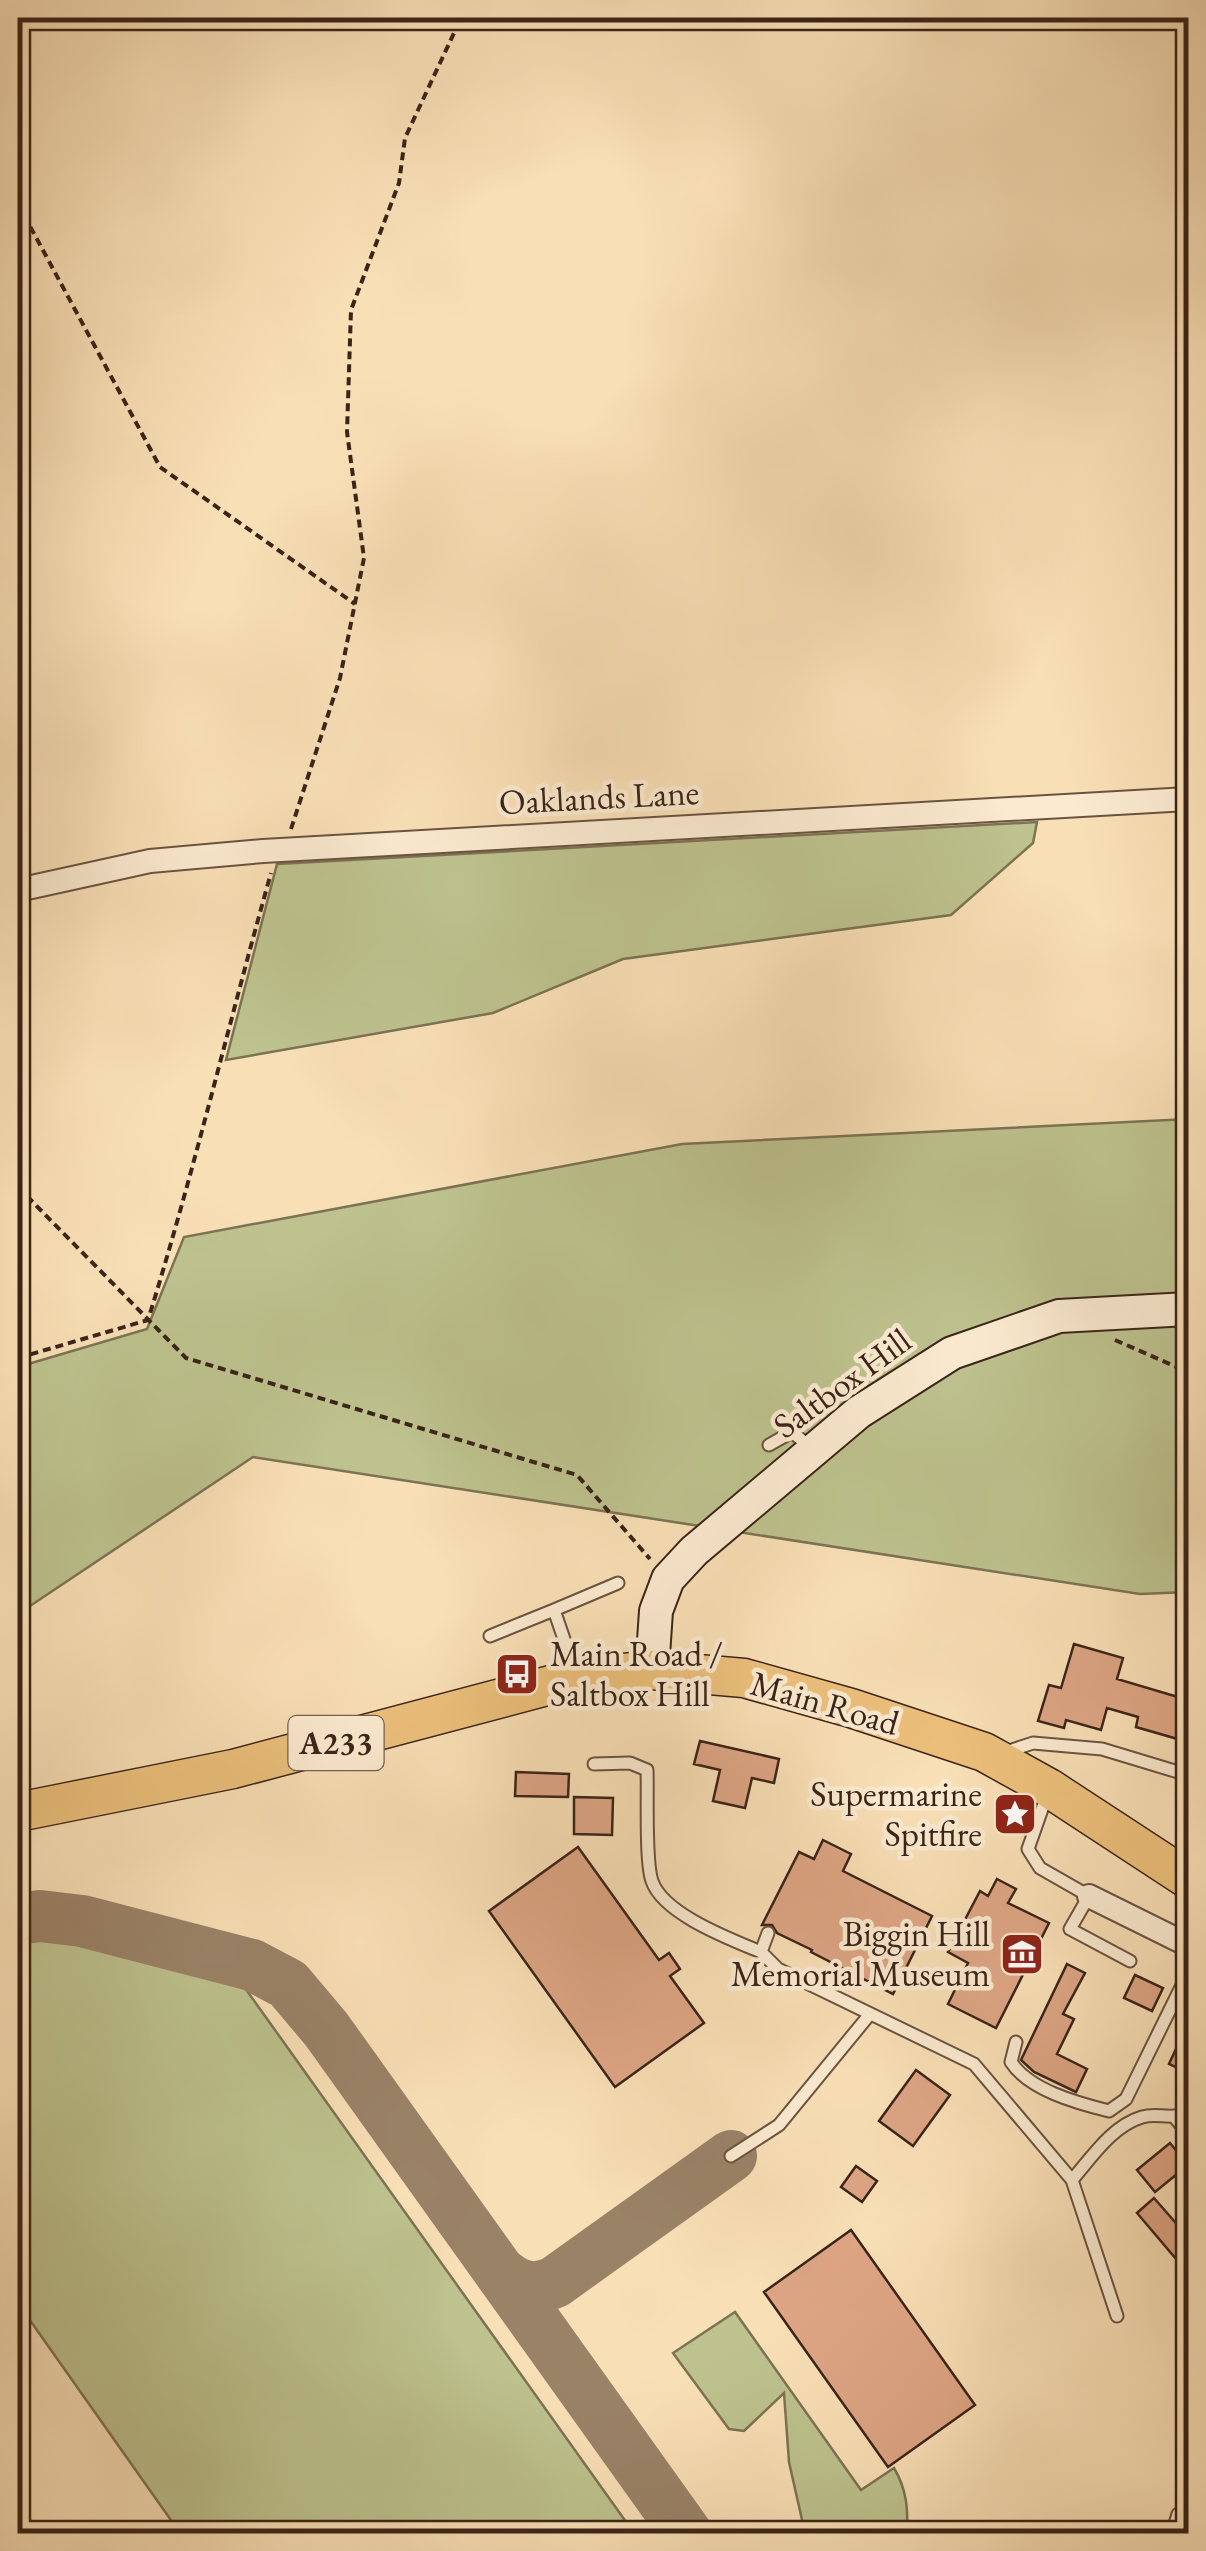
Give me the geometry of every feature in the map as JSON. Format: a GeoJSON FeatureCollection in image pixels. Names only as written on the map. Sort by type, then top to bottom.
{"type":"FeatureCollection","features":[{"type":"Feature","properties":{"kind":"main road","name":"Main Road"},"geometry":{"type":"LineString","coordinates":[[18,1812],[232,1769],[577,1678],[652,1670],[744,1678],[851,1708],[993,1757],[1049,1788],[1188,1879]]}},
{"type":"Feature","properties":{"kind":"street","name":"Oaklands Lane"},"geometry":{"type":"LineString","coordinates":[[18,890],[150,861],[277,850],[1188,800]]}},
{"type":"Feature","properties":{"kind":"street","name":"Saltbox Hill"},"geometry":{"type":"LineString","coordinates":[[652,1670],[656,1611],[668,1578],[694,1550],[859,1412],[952,1353],[1059,1316],[1188,1309]]}},
{"type":"Feature","properties":{"kind":"street"},"geometry":{"type":"LineString","coordinates":[[1089,1896],[1188,1945]]}},
{"type":"Feature","properties":{"kind":"lane"},"geometry":{"type":"LineString","coordinates":[[770,1445],[792,1432],[814,1450]]}},
{"type":"Feature","properties":{"kind":"lane"},"geometry":{"type":"LineString","coordinates":[[490,1636],[618,1583]]}},
{"type":"Feature","properties":{"kind":"lane"},"geometry":{"type":"LineString","coordinates":[[554,1610],[577,1678]]}},
{"type":"Feature","properties":{"kind":"lane"},"geometry":{"type":"LineString","coordinates":[[993,1757],[1033,1743],[1068,1746],[1102,1750],[1188,1776]]}},
{"type":"Feature","properties":{"kind":"lane"},"geometry":{"type":"LineString","coordinates":[[594,1764],[630,1763],[648,1770],[651,1880],[666,1904],[761,1952],[778,1969],[974,2064],[1072,2180],[1117,2316]]}},
{"type":"Feature","properties":{"kind":"lane"},"geometry":{"type":"LineString","coordinates":[[1049,1788],[1028,1848],[1040,1868],[1089,1896],[1070,1929],[1130,1961]]}},
{"type":"Feature","properties":{"kind":"lane"},"geometry":{"type":"LineString","coordinates":[[761,1952],[768,1933]]}},
{"type":"Feature","properties":{"kind":"lane"},"geometry":{"type":"LineString","coordinates":[[1016,2042],[1011,2062],[1020,2076],[1081,2104],[1109,2111],[1126,2099],[1188,1973]]}},
{"type":"Feature","properties":{"kind":"lane"},"geometry":{"type":"LineString","coordinates":[[731,2156],[779,2125],[870,2014]]}},
{"type":"Feature","properties":{"kind":"lane"},"geometry":{"type":"LineString","coordinates":[[1072,2180],[1115,2131],[1145,2116],[1176,2118],[1188,2112]]}},
{"type":"Feature","properties":{"kind":"lane"},"geometry":{"type":"LineString","coordinates":[[1176,2118],[1188,2133]]}},
{"type":"Feature","properties":{"kind":"lane"},"geometry":{"type":"LineString","coordinates":[[1172,2534],[1178,2514]]}},
{"type":"Feature","properties":{"kind":"path"},"geometry":{"type":"LineString","coordinates":[[148,1320],[180,1217],[277,850],[286,841],[301,804],[340,678],[355,604],[364,558],[346,432],[351,310],[399,182],[405,138],[462,18]]}},
{"type":"Feature","properties":{"kind":"path"},"geometry":{"type":"LineString","coordinates":[[18,204],[160,467],[355,604]]}},
{"type":"Feature","properties":{"kind":"path"},"geometry":{"type":"LineString","coordinates":[[18,1186],[186,1358],[577,1475],[668,1578]]}},
{"type":"Feature","properties":{"kind":"path"},"geometry":{"type":"LineString","coordinates":[[18,1358],[148,1320]]}},
{"type":"Feature","properties":{"kind":"path"},"geometry":{"type":"LineString","coordinates":[[1108,1337],[1188,1372]]}},
{"type":"Feature","properties":{"kind":"green space"},"geometry":{"type":"Polygon","coordinates":[[[1037,822],[1033,843],[951,915],[623,959],[493,1013],[226,1060],[277,864],[1037,822]]]}},
{"type":"Feature","properties":{"kind":"green space"},"geometry":{"type":"Polygon","coordinates":[[[1188,1119],[1188,1592],[1140,1594],[253,1457],[18,1614],[18,1367],[147,1329],[184,1237],[682,1144],[1188,1119]]]}},
{"type":"Feature","properties":{"kind":"green space"},"geometry":{"type":"Polygon","coordinates":[[[48,1938],[94,1945],[245,1988],[634,2533],[180,2533],[22,2309],[18,2293],[18,1943],[48,1938]]]}},
{"type":"Feature","properties":{"kind":"green space"},"geometry":{"type":"Polygon","coordinates":[[[735,2312],[861,2490],[894,2468],[906,2500],[907,2533],[805,2533],[789,2462],[784,2393],[744,2431],[729,2429],[673,2353],[735,2312]]]}},
{"type":"Feature","properties":{"kind":"building"},"geometry":{"type":"Polygon","coordinates":[[[1074,1644],[1123,1658],[1117,1679],[1188,1700],[1188,1742],[1136,1727],[1138,1717],[1107,1708],[1101,1730],[1066,1720],[1064,1728],[1038,1721],[1049,1685],[1061,1688],[1074,1644]]]}},
{"type":"Feature","properties":{"kind":"building"},"geometry":{"type":"Polygon","coordinates":[[[700,1741],[779,1759],[774,1783],[752,1778],[745,1808],[713,1801],[720,1770],[694,1764],[700,1741]]]}},
{"type":"Feature","properties":{"kind":"building"},"geometry":{"type":"Polygon","coordinates":[[[516,1772],[569,1774],[568,1797],[515,1796],[516,1772]]]}},
{"type":"Feature","properties":{"kind":"building"},"geometry":{"type":"Polygon","coordinates":[[[574,1797],[613,1798],[612,1835],[574,1834],[574,1797]]]}},
{"type":"Feature","properties":{"kind":"building"},"geometry":{"type":"Polygon","coordinates":[[[823,1840],[851,1854],[843,1871],[932,1916],[893,1994],[777,1933],[772,1925],[762,1925],[799,1852],[814,1859],[823,1840]]]}},
{"type":"Feature","properties":{"kind":"building"},"geometry":{"type":"Polygon","coordinates":[[[578,1847],[659,1960],[669,1953],[680,1969],[670,1976],[704,2023],[615,2087],[489,1911],[578,1847]]]}},
{"type":"Feature","properties":{"kind":"building"},"geometry":{"type":"Polygon","coordinates":[[[997,1879],[1016,1889],[1008,1903],[1049,1923],[996,2028],[948,2004],[968,1963],[948,1952],[980,1891],[988,1896],[997,1879]]]}},
{"type":"Feature","properties":{"kind":"building"},"geometry":{"type":"Polygon","coordinates":[[[1067,1964],[1085,1973],[1063,2014],[1074,2019],[1057,2054],[1087,2069],[1076,2092],[1034,2072],[1021,2060],[1067,1964]]]}},
{"type":"Feature","properties":{"kind":"building"},"geometry":{"type":"Polygon","coordinates":[[[1135,1975],[1163,1988],[1152,2011],[1124,1998],[1135,1975]]]}},
{"type":"Feature","properties":{"kind":"building"},"geometry":{"type":"Polygon","coordinates":[[[1188,2023],[1188,2073],[1169,2064],[1188,2023]]]}},
{"type":"Feature","properties":{"kind":"building"},"geometry":{"type":"Polygon","coordinates":[[[916,2070],[950,2095],[913,2146],[879,2121],[916,2070]]]}},
{"type":"Feature","properties":{"kind":"building"},"geometry":{"type":"Polygon","coordinates":[[[1170,2143],[1188,2165],[1155,2192],[1137,2170],[1170,2143]]]}},
{"type":"Feature","properties":{"kind":"building"},"geometry":{"type":"Polygon","coordinates":[[[856,2166],[877,2181],[862,2202],[841,2187],[856,2166]]]}},
{"type":"Feature","properties":{"kind":"building"},"geometry":{"type":"Polygon","coordinates":[[[1154,2198],[1188,2237],[1188,2273],[1137,2213],[1154,2198]]]}},
{"type":"Feature","properties":{"kind":"building"},"geometry":{"type":"Polygon","coordinates":[[[851,2230],[975,2405],[888,2467],[764,2292],[851,2230]]]}},
{"type":"Feature","properties":{"kind":"taxiway"},"geometry":{"type":"LineString","coordinates":[[18,1919],[40,1916],[82,1921],[252,1965],[288,1984],[326,2029],[687,2534]]}},
{"type":"Feature","properties":{"kind":"taxiway"},"geometry":{"type":"LineString","coordinates":[[499,2271],[526,2286],[555,2282],[731,2156]]}},
{"type":"Feature","properties":{"kind":"place","name":"Main Road / Saltbox Hill"},"geometry":{"type":"Point","coordinates":[517,1674]}},
{"type":"Feature","properties":{"kind":"place","name":"Supermarine Spitfire"},"geometry":{"type":"Point","coordinates":[1015,1814]}},
{"type":"Feature","properties":{"kind":"place","name":"Biggin Hill Memorial Museum"},"geometry":{"type":"Point","coordinates":[1022,1954]}}]}
